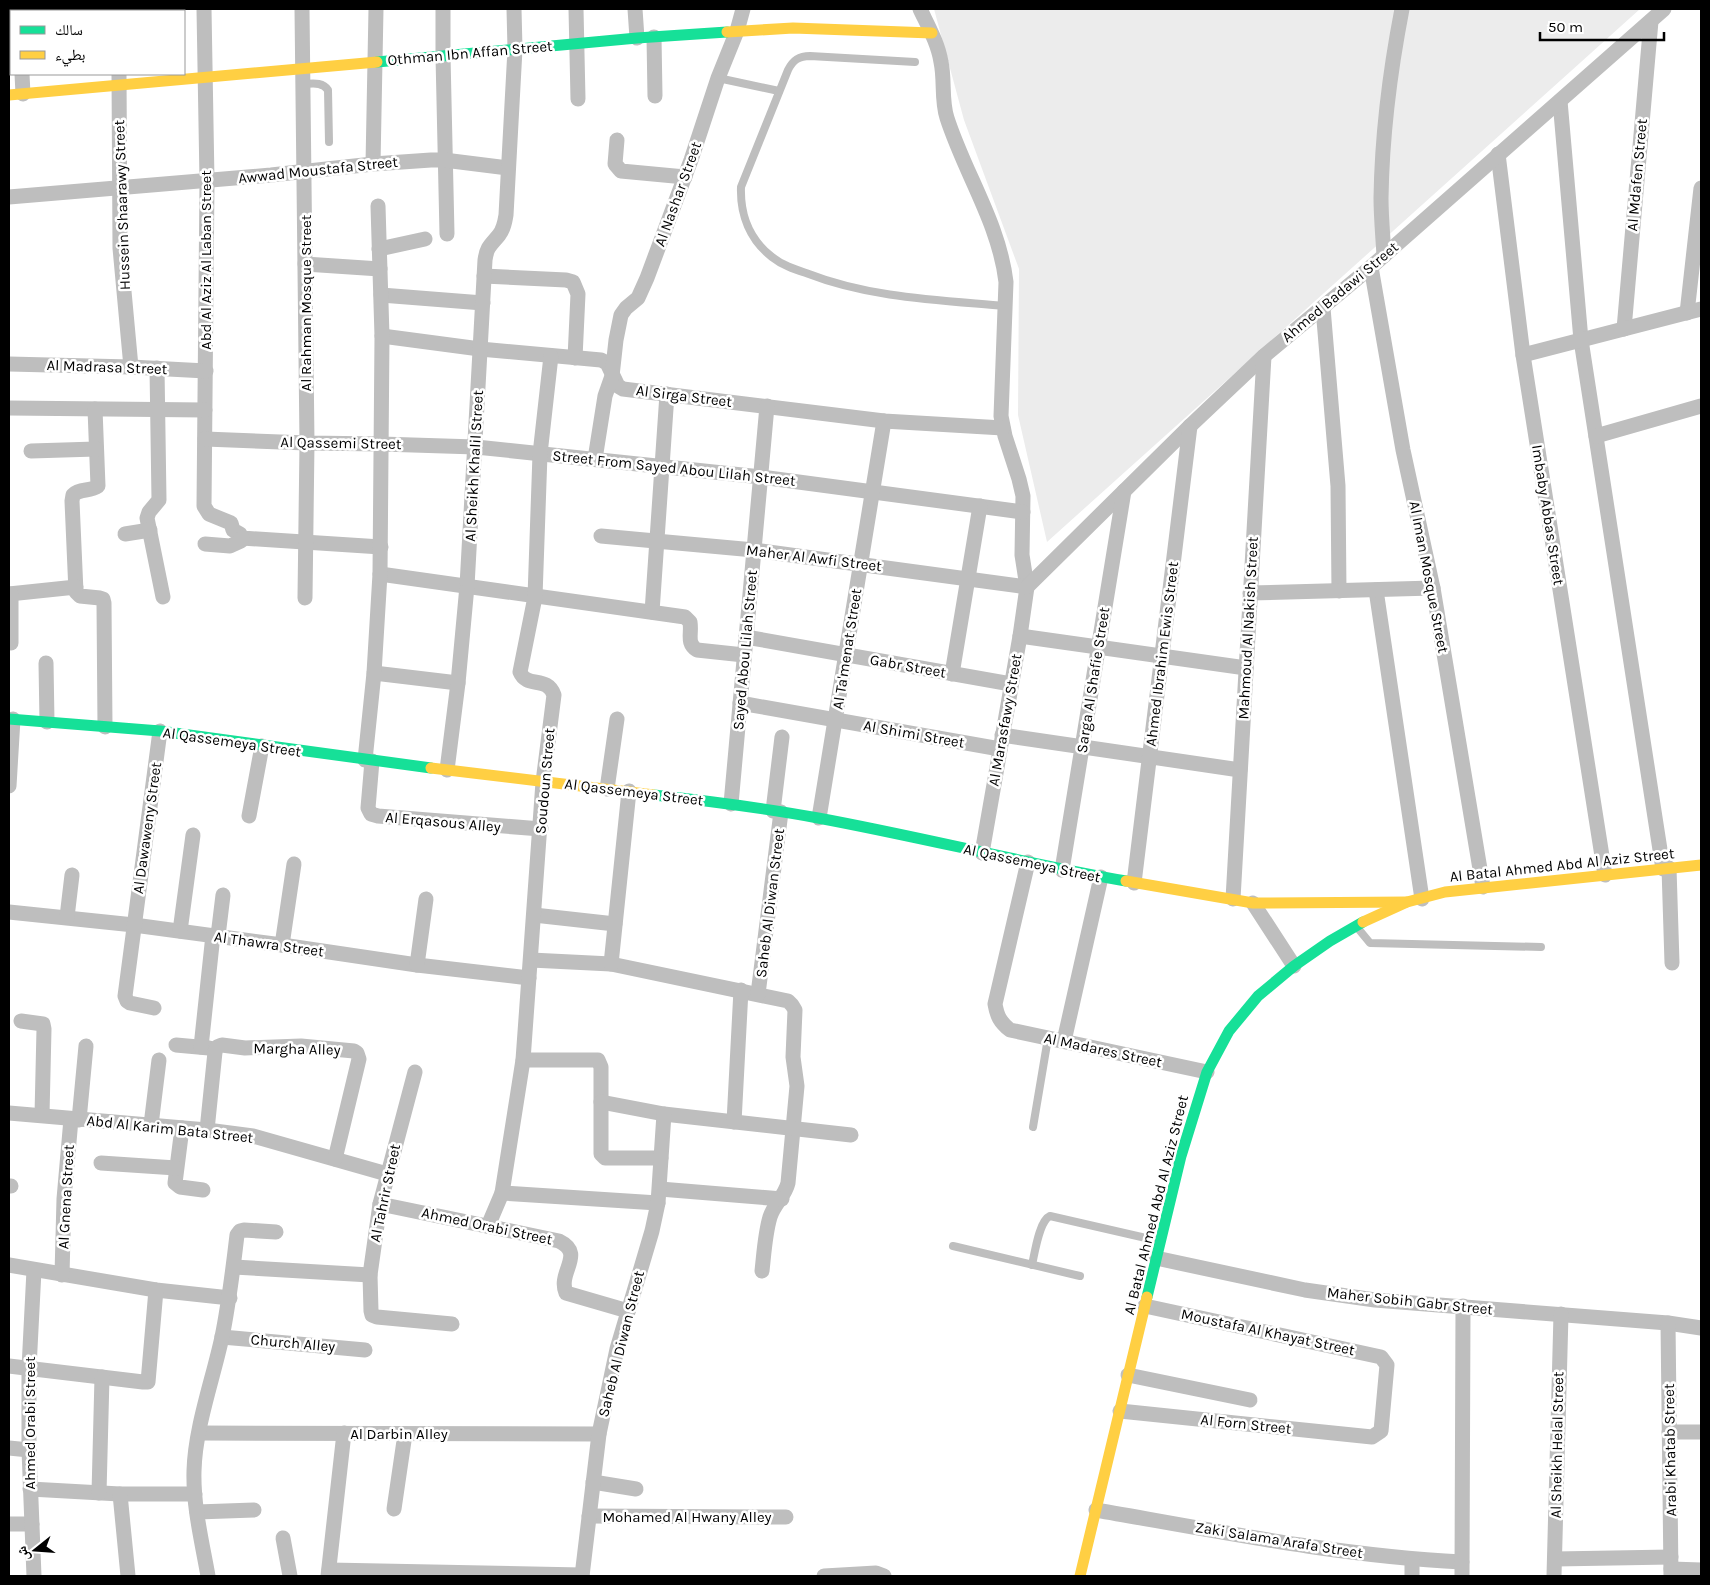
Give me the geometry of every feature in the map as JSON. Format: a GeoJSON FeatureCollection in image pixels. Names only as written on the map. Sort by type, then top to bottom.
{"type":"FeatureCollection","features":[{"type":"Feature","properties":{"kind":"street","name":"Abd Al Aziz Al Laban Street"},"geometry":{"type":"LineString","coordinates":[[204,9],[207,181],[204,506],[206,511],[212,516],[230,522],[233,530],[240,534],[242,538]]}},
{"type":"Feature","properties":{"kind":"street","name":"Al Rahman Mosque Street"},"geometry":{"type":"LineString","coordinates":[[302,9],[307,444],[305,598]]}},
{"type":"Feature","properties":{"kind":"street"},"geometry":{"type":"LineString","coordinates":[[373,164],[376,9]]}},
{"type":"Feature","properties":{"kind":"street"},"geometry":{"type":"LineString","coordinates":[[443,9],[444,160],[447,234]]}},
{"type":"Feature","properties":{"kind":"street","name":"Al Sheikh Khalil Street"},"geometry":{"type":"LineString","coordinates":[[447,770],[458,683],[467,586],[486,250],[500,234],[504,225],[515,49],[514,9]]}},
{"type":"Feature","properties":{"kind":"street"},"geometry":{"type":"LineString","coordinates":[[576,9],[578,99]]}},
{"type":"Feature","properties":{"kind":"street"},"geometry":{"type":"LineString","coordinates":[[636,9],[637,38]]}},
{"type":"Feature","properties":{"kind":"street","name":"Al Nashar Street"},"geometry":{"type":"LineString","coordinates":[[596,459],[605,396],[612,376],[621,315],[638,298],[685,177],[718,78],[737,31],[743,9]]}},
{"type":"Feature","properties":{"kind":"street"},"geometry":{"type":"LineString","coordinates":[[920,9],[932,34],[941,61],[946,115],[999,245],[1004,266],[1006,282],[1000,400],[1002,428],[1023,496],[1022,555],[1027,587]]}},
{"type":"Feature","properties":{"kind":"street"},"geometry":{"type":"LineString","coordinates":[[1384,256],[1381,200],[1383,147],[1390,69],[1402,9]]}},
{"type":"Feature","properties":{"kind":"street","name":"Ahmed Badawi Street"},"geometry":{"type":"LineString","coordinates":[[1027,587],[1190,426],[1264,356],[1384,256],[1664,9]]}},
{"type":"Feature","properties":{"kind":"street","name":"Al Mdafen Street"},"geometry":{"type":"LineString","coordinates":[[1624,329],[1651,21]]}},
{"type":"Feature","properties":{"kind":"street","name":"Othman Ibn Affan Street"},"geometry":{"type":"LineString","coordinates":[[16,95],[119,79],[206,77],[637,38],[737,31],[793,28],[932,34]]}},
{"type":"Feature","properties":{"kind":"street"},"geometry":{"type":"LineString","coordinates":[[654,37],[656,96]]}},
{"type":"Feature","properties":{"kind":"street"},"geometry":{"type":"LineString","coordinates":[[16,95],[22,75]]}},
{"type":"Feature","properties":{"kind":"street","name":"Hussein Shaarawy Street"},"geometry":{"type":"LineString","coordinates":[[119,79],[120,248],[131,367]]}},
{"type":"Feature","properties":{"kind":"street"},"geometry":{"type":"LineString","coordinates":[[1560,100],[1581,340],[1666,869],[1672,963]]}},
{"type":"Feature","properties":{"kind":"street"},"geometry":{"type":"LineString","coordinates":[[617,140],[615,164],[621,171],[685,177]]}},
{"type":"Feature","properties":{"kind":"street","name":"Imbaby Abbas Street"},"geometry":{"type":"LineString","coordinates":[[1498,154],[1523,354],[1605,875]]}},
{"type":"Feature","properties":{"kind":"street","name":"Awwad Moustafa Street"},"geometry":{"type":"LineString","coordinates":[[9,197],[207,181],[373,164],[444,160],[508,168]]}},
{"type":"Feature","properties":{"kind":"street"},"geometry":{"type":"LineString","coordinates":[[1523,354],[1694,311],[1701,188]]}},
{"type":"Feature","properties":{"kind":"street"},"geometry":{"type":"LineString","coordinates":[[369,760],[380,574],[382,336],[378,206]]}},
{"type":"Feature","properties":{"kind":"street"},"geometry":{"type":"LineString","coordinates":[[379,249],[425,239]]}},
{"type":"Feature","properties":{"kind":"street"},"geometry":{"type":"LineString","coordinates":[[305,264],[380,269]]}},
{"type":"Feature","properties":{"kind":"street","name":"Al Iman Mosque Street"},"geometry":{"type":"LineString","coordinates":[[1371,267],[1403,450],[1433,588],[1483,887]]}},
{"type":"Feature","properties":{"kind":"street"},"geometry":{"type":"LineString","coordinates":[[484,276],[566,280],[573,282],[578,294],[575,358]]}},
{"type":"Feature","properties":{"kind":"street"},"geometry":{"type":"LineString","coordinates":[[380,295],[483,303]]}},
{"type":"Feature","properties":{"kind":"street"},"geometry":{"type":"LineString","coordinates":[[1323,308],[1338,486],[1339,591]]}},
{"type":"Feature","properties":{"kind":"street","name":"Al Sirga Street"},"geometry":{"type":"LineString","coordinates":[[382,336],[480,349],[601,360],[607,363],[618,386],[623,389],[884,421],[1002,428]]}},
{"type":"Feature","properties":{"kind":"street","name":"Soudoun Street"},"geometry":{"type":"LineString","coordinates":[[488,1226],[502,1193],[523,1060],[540,829],[554,695],[546,684],[527,681],[522,678],[520,672],[535,597],[540,454],[551,356]]}},
{"type":"Feature","properties":{"kind":"street","name":"Mahmoud Al Nakish Street"},"geometry":{"type":"LineString","coordinates":[[1233,899],[1264,356]]}},
{"type":"Feature","properties":{"kind":"street","name":"Al Madrasa Street"},"geometry":{"type":"LineString","coordinates":[[9,364],[206,371]]}},
{"type":"Feature","properties":{"kind":"street"},"geometry":{"type":"LineString","coordinates":[[157,368],[159,500],[148,512],[147,518],[163,597]]}},
{"type":"Feature","properties":{"kind":"street"},"geometry":{"type":"LineString","coordinates":[[652,612],[666,394]]}},
{"type":"Feature","properties":{"kind":"street","name":"Sayed Abou Lilah Street"},"geometry":{"type":"LineString","coordinates":[[731,804],[767,406]]}},
{"type":"Feature","properties":{"kind":"street"},"geometry":{"type":"LineString","coordinates":[[1596,436],[1701,406]]}},
{"type":"Feature","properties":{"kind":"street"},"geometry":{"type":"LineString","coordinates":[[9,408],[206,410]]}},
{"type":"Feature","properties":{"kind":"street"},"geometry":{"type":"LineString","coordinates":[[95,409],[98,486],[93,490],[76,492],[73,495],[76,588],[78,595],[100,598],[103,599],[104,603],[105,727]]}},
{"type":"Feature","properties":{"kind":"street","name":"Al Ta'menat Street"},"geometry":{"type":"LineString","coordinates":[[819,818],[884,421]]}},
{"type":"Feature","properties":{"kind":"street","name":"Ahmed Ibrahim Ewis Street"},"geometry":{"type":"LineString","coordinates":[[1134,883],[1190,426]]}},
{"type":"Feature","properties":{"kind":"street","name":"Al Qassemi Street"},"geometry":{"type":"LineString","coordinates":[[205,439],[307,444],[476,447]]}},
{"type":"Feature","properties":{"kind":"street","name":"Street From Sayed Abou Lilah Street"},"geometry":{"type":"LineString","coordinates":[[476,447],[761,477],[1023,512]]}},
{"type":"Feature","properties":{"kind":"street"},"geometry":{"type":"LineString","coordinates":[[31,451],[96,449]]}},
{"type":"Feature","properties":{"kind":"street","name":"Sarga Al Shafie Street"},"geometry":{"type":"LineString","coordinates":[[1062,870],[1124,491]]}},
{"type":"Feature","properties":{"kind":"street"},"geometry":{"type":"LineString","coordinates":[[952,674],[980,506]]}},
{"type":"Feature","properties":{"kind":"street"},"geometry":{"type":"LineString","coordinates":[[125,534],[150,530]]}},
{"type":"Feature","properties":{"kind":"street","name":"Maher Al Awfi Street"},"geometry":{"type":"LineString","coordinates":[[601,536],[754,550],[1027,587]]}},
{"type":"Feature","properties":{"kind":"street"},"geometry":{"type":"LineString","coordinates":[[205,544],[234,546],[242,538],[380,547]]}},
{"type":"Feature","properties":{"kind":"street"},"geometry":{"type":"LineString","coordinates":[[380,574],[535,597],[685,616],[690,622],[690,642],[692,647],[697,650],[744,655]]}},
{"type":"Feature","properties":{"kind":"street","name":"Al Marasfawy Street"},"geometry":{"type":"LineString","coordinates":[[982,853],[1027,587]]}},
{"type":"Feature","properties":{"kind":"street"},"geometry":{"type":"LineString","coordinates":[[11,643],[10,594],[76,588]]}},
{"type":"Feature","properties":{"kind":"street"},"geometry":{"type":"LineString","coordinates":[[1250,593],[1433,588]]}},
{"type":"Feature","properties":{"kind":"street"},"geometry":{"type":"LineString","coordinates":[[1376,590],[1414,901]]}},
{"type":"Feature","properties":{"kind":"street"},"geometry":{"type":"LineString","coordinates":[[1020,636],[1246,668]]}},
{"type":"Feature","properties":{"kind":"street","name":"Gabr Street"},"geometry":{"type":"LineString","coordinates":[[746,637],[1011,684]]}},
{"type":"Feature","properties":{"kind":"street"},"geometry":{"type":"LineString","coordinates":[[46,663],[47,722]]}},
{"type":"Feature","properties":{"kind":"street"},"geometry":{"type":"LineString","coordinates":[[374,673],[458,683]]}},
{"type":"Feature","properties":{"kind":"street","name":"Al Shimi Street"},"geometry":{"type":"LineString","coordinates":[[740,703],[835,720],[1001,742],[1082,747],[1240,770]]}},
{"type":"Feature","properties":{"kind":"street"},"geometry":{"type":"LineString","coordinates":[[9,786],[11,719]]}},
{"type":"Feature","properties":{"kind":"street","name":"Al Qassemeya Street"},"geometry":{"type":"LineString","coordinates":[[11,719],[160,731],[447,770],[731,804],[819,818],[1062,870],[1253,903],[1414,901]]}},
{"type":"Feature","properties":{"kind":"street"},"geometry":{"type":"LineString","coordinates":[[607,789],[617,719]]}},
{"type":"Feature","properties":{"kind":"street","name":"Al Dawaweny Street"},"geometry":{"type":"LineString","coordinates":[[154,1008],[130,1003],[125,999],[160,731]]}},
{"type":"Feature","properties":{"kind":"street","name":"Saheb Al Diwan Street"},"geometry":{"type":"LineString","coordinates":[[758,994],[777,812],[782,736]]}},
{"type":"Feature","properties":{"kind":"street"},"geometry":{"type":"LineString","coordinates":[[249,816],[262,746]]}},
{"type":"Feature","properties":{"kind":"street","name":"Al Erqasous Alley"},"geometry":{"type":"LineString","coordinates":[[369,760],[368,808],[371,814],[540,829]]}},
{"type":"Feature","properties":{"kind":"street"},"geometry":{"type":"LineString","coordinates":[[611,964],[630,791]]}},
{"type":"Feature","properties":{"kind":"street"},"geometry":{"type":"LineString","coordinates":[[180,931],[193,835]]}},
{"type":"Feature","properties":{"kind":"street","name":"Al Madares Street"},"geometry":{"type":"LineString","coordinates":[[1028,862],[995,1004],[1001,1023],[1010,1030],[1206,1072]]}},
{"type":"Feature","properties":{"kind":"street"},"geometry":{"type":"LineString","coordinates":[[282,945],[294,864]]}},
{"type":"Feature","properties":{"kind":"street","name":"Al Batal Ahmed Abd Al Aziz Street"},"geometry":{"type":"LineString","coordinates":[[1080,1576],[1181,1156],[1206,1072],[1229,1031],[1258,996],[1294,966],[1356,926],[1414,901],[1444,892],[1701,865]]}},
{"type":"Feature","properties":{"kind":"street"},"geometry":{"type":"LineString","coordinates":[[67,917],[72,875]]}},
{"type":"Feature","properties":{"kind":"street"},"geometry":{"type":"LineString","coordinates":[[1064,1042],[1101,877]]}},
{"type":"Feature","properties":{"kind":"street"},"geometry":{"type":"LineString","coordinates":[[207,1130],[215,936],[223,895]]}},
{"type":"Feature","properties":{"kind":"street"},"geometry":{"type":"LineString","coordinates":[[417,966],[426,899]]}},
{"type":"Feature","properties":{"kind":"street"},"geometry":{"type":"LineString","coordinates":[[1253,903],[1294,966]]}},
{"type":"Feature","properties":{"kind":"street","name":"Al Thawra Street"},"geometry":{"type":"LineString","coordinates":[[9,912],[134,925],[417,966],[530,978]]}},
{"type":"Feature","properties":{"kind":"street"},"geometry":{"type":"LineString","coordinates":[[534,915],[615,924]]}},
{"type":"Feature","properties":{"kind":"street"},"geometry":{"type":"LineString","coordinates":[[531,960],[611,964],[741,990],[788,1001],[792,1005],[795,1010],[793,1057],[797,1086],[788,1183],[786,1192],[770,1216],[762,1271]]}},
{"type":"Feature","properties":{"kind":"street"},"geometry":{"type":"LineString","coordinates":[[734,1122],[741,990]]}},
{"type":"Feature","properties":{"kind":"street"},"geometry":{"type":"LineString","coordinates":[[21,1020],[43,1024],[42,1115]]}},
{"type":"Feature","properties":{"kind":"street"},"geometry":{"type":"LineString","coordinates":[[176,1044],[211,1048]]}},
{"type":"Feature","properties":{"kind":"street","name":"Margha Alley"},"geometry":{"type":"LineString","coordinates":[[211,1048],[222,1045],[261,1049],[301,1046],[354,1051],[357,1053],[359,1059],[335,1159]]}},
{"type":"Feature","properties":{"kind":"street","name":"Al Gnena Street"},"geometry":{"type":"LineString","coordinates":[[62,1275],[64,1198],[86,1046]]}},
{"type":"Feature","properties":{"kind":"street"},"geometry":{"type":"LineString","coordinates":[[151,1125],[159,1060]]}},
{"type":"Feature","properties":{"kind":"street"},"geometry":{"type":"LineString","coordinates":[[523,1060],[598,1060],[601,1067],[600,1154],[604,1158],[661,1158]]}},
{"type":"Feature","properties":{"kind":"street","name":"Al Tahrir Street"},"geometry":{"type":"LineString","coordinates":[[415,1072],[380,1204],[370,1275],[371,1311],[372,1315],[377,1317],[452,1324]]}},
{"type":"Feature","properties":{"kind":"street"},"geometry":{"type":"LineString","coordinates":[[601,1102],[664,1114],[851,1136]]}},
{"type":"Feature","properties":{"kind":"street","name":"Abd Al Karim Bata Street"},"geometry":{"type":"LineString","coordinates":[[9,1113],[207,1130],[253,1136],[387,1174]]}},
{"type":"Feature","properties":{"kind":"street","name":"Saheb Al Diwan Street"},"geometry":{"type":"LineString","coordinates":[[582,1576],[599,1434],[617,1349],[652,1231],[659,1196],[664,1114]]}},
{"type":"Feature","properties":{"kind":"street"},"geometry":{"type":"LineString","coordinates":[[182,1128],[176,1168],[176,1185],[203,1190]]}},
{"type":"Feature","properties":{"kind":"street"},"geometry":{"type":"LineString","coordinates":[[101,1163],[176,1168]]}},
{"type":"Feature","properties":{"kind":"street"},"geometry":{"type":"LineString","coordinates":[[502,1193],[782,1199]]}},
{"type":"Feature","properties":{"kind":"street","name":"Ahmed Orabi Street"},"geometry":{"type":"LineString","coordinates":[[380,1204],[559,1241],[568,1245],[572,1257],[564,1281],[566,1293],[628,1311]]}},
{"type":"Feature","properties":{"kind":"street"},"geometry":{"type":"LineString","coordinates":[[208,1576],[197,1512],[194,1472],[199,1433],[230,1298],[237,1235],[240,1231],[276,1232]]}},
{"type":"Feature","properties":{"kind":"street","name":"Maher Sobih Gabr Street"},"geometry":{"type":"LineString","coordinates":[[1156,1258],[1305,1290],[1375,1300],[1668,1323],[1701,1328]]}},
{"type":"Feature","properties":{"kind":"street"},"geometry":{"type":"LineString","coordinates":[[9,1265],[156,1290],[230,1298]]}},
{"type":"Feature","properties":{"kind":"street"},"geometry":{"type":"LineString","coordinates":[[234,1266],[370,1275]]}},
{"type":"Feature","properties":{"kind":"street","name":"Ahmed Orabi Street"},"geometry":{"type":"LineString","coordinates":[[34,1270],[29,1368],[29,1450],[34,1576]]}},
{"type":"Feature","properties":{"kind":"street"},"geometry":{"type":"LineString","coordinates":[[9,1366],[146,1382],[149,1380],[156,1290]]}},
{"type":"Feature","properties":{"kind":"street","name":"Moustafa Al Khayat Street"},"geometry":{"type":"LineString","coordinates":[[1145,1306],[1380,1357],[1387,1365],[1381,1431],[1372,1437]]}},
{"type":"Feature","properties":{"kind":"street"},"geometry":{"type":"LineString","coordinates":[[1462,1569],[1463,1306]]}},
{"type":"Feature","properties":{"kind":"street","name":"Al Sheikh Helal Street"},"geometry":{"type":"LineString","coordinates":[[1554,1576],[1561,1314]]}},
{"type":"Feature","properties":{"kind":"street","name":"Arabi Khatab Street"},"geometry":{"type":"LineString","coordinates":[[1668,1323],[1671,1567]]}},
{"type":"Feature","properties":{"kind":"street","name":"Church Alley"},"geometry":{"type":"LineString","coordinates":[[222,1336],[364,1350]]}},
{"type":"Feature","properties":{"kind":"street"},"geometry":{"type":"LineString","coordinates":[[1128,1375],[1250,1400]]}},
{"type":"Feature","properties":{"kind":"street"},"geometry":{"type":"LineString","coordinates":[[99,1493],[102,1377]]}},
{"type":"Feature","properties":{"kind":"street","name":"Al Forn Street"},"geometry":{"type":"LineString","coordinates":[[1120,1411],[1372,1437]]}},
{"type":"Feature","properties":{"kind":"street"},"geometry":{"type":"LineString","coordinates":[[1669,1432],[1701,1432]]}},
{"type":"Feature","properties":{"kind":"street","name":"Al Darbin Alley"},"geometry":{"type":"LineString","coordinates":[[199,1433],[599,1434]]}},
{"type":"Feature","properties":{"kind":"street"},"geometry":{"type":"LineString","coordinates":[[344,1433],[329,1573],[582,1576]]}},
{"type":"Feature","properties":{"kind":"street"},"geometry":{"type":"LineString","coordinates":[[394,1509],[405,1434]]}},
{"type":"Feature","properties":{"kind":"street"},"geometry":{"type":"LineString","coordinates":[[9,1448],[29,1450]]}},
{"type":"Feature","properties":{"kind":"street"},"geometry":{"type":"LineString","coordinates":[[593,1482],[636,1489]]}},
{"type":"Feature","properties":{"kind":"street"},"geometry":{"type":"LineString","coordinates":[[30,1489],[120,1494],[195,1494]]}},
{"type":"Feature","properties":{"kind":"street"},"geometry":{"type":"LineString","coordinates":[[120,1494],[128,1576]]}},
{"type":"Feature","properties":{"kind":"street"},"geometry":{"type":"LineString","coordinates":[[197,1512],[254,1510]]}},
{"type":"Feature","properties":{"kind":"street","name":"Zaki Salama Arafa Street"},"geometry":{"type":"LineString","coordinates":[[1096,1510],[1284,1542],[1462,1569]]}},
{"type":"Feature","properties":{"kind":"street","name":"Mohamed Al Hwany Alley"},"geometry":{"type":"LineString","coordinates":[[589,1516],[786,1517]]}},
{"type":"Feature","properties":{"kind":"street"},"geometry":{"type":"LineString","coordinates":[[9,1524],[32,1524]]}},
{"type":"Feature","properties":{"kind":"street"},"geometry":{"type":"LineString","coordinates":[[284,1538],[290,1576]]}},
{"type":"Feature","properties":{"kind":"street"},"geometry":{"type":"LineString","coordinates":[[1554,1559],[1701,1570]]}},
{"type":"Feature","properties":{"kind":"street"},"geometry":{"type":"LineString","coordinates":[[1412,1560],[1412,1576]]}},
{"type":"Feature","properties":{"kind":"street"},"geometry":{"type":"LineString","coordinates":[[824,1576],[876,1573],[884,1576]]}},
{"type":"Feature","properties":{"kind":"lane"},"geometry":{"type":"LineString","coordinates":[[915,62],[805,56],[794,60],[779,91],[741,187],[745,222],[764,251],[784,265],[821,279],[861,290],[903,297],[1005,306]]}},
{"type":"Feature","properties":{"kind":"lane"},"geometry":{"type":"LineString","coordinates":[[718,78],[779,91]]}},
{"type":"Feature","properties":{"kind":"lane"},"geometry":{"type":"LineString","coordinates":[[302,84],[320,84],[328,90],[329,142]]}},
{"type":"Feature","properties":{"kind":"lane"},"geometry":{"type":"LineString","coordinates":[[1356,926],[1370,943],[1541,948]]}},
{"type":"Feature","properties":{"kind":"lane"},"geometry":{"type":"LineString","coordinates":[[1034,1127],[1048,1038]]}},
{"type":"Feature","properties":{"kind":"lane"},"geometry":{"type":"LineString","coordinates":[[1032,1265],[1043,1224],[1050,1216],[1160,1241]]}},
{"type":"Feature","properties":{"kind":"lane"},"geometry":{"type":"LineString","coordinates":[[953,1246],[1080,1276]]}},
{"type":"Feature","properties":{"kind":"shaded area"},"geometry":{"type":"Polygon","coordinates":[[[934,9],[1640,9],[1047,542],[1018,415],[1019,269],[964,120],[934,9]]]}},
{"type":"Feature","properties":{"kind":"traffic: fast"},"geometry":{"type":"LineString","coordinates":[[377,62],[637,38],[727,32]]}},
{"type":"Feature","properties":{"kind":"traffic: fast"},"geometry":{"type":"LineString","coordinates":[[9,719],[160,731],[431,768]]}},
{"type":"Feature","properties":{"kind":"traffic: fast"},"geometry":{"type":"LineString","coordinates":[[654,795],[818,818],[1126,881]]}},
{"type":"Feature","properties":{"kind":"traffic: fast"},"geometry":{"type":"LineString","coordinates":[[1147,1297],[1181,1156],[1207,1072],[1229,1031],[1258,996],[1294,966],[1330,941],[1363,922]]}},
{"type":"Feature","properties":{"kind":"traffic: slow"},"geometry":{"type":"LineString","coordinates":[[727,32],[793,28],[932,33]]}},
{"type":"Feature","properties":{"kind":"traffic: slow"},"geometry":{"type":"LineString","coordinates":[[9,95],[377,62]]}},
{"type":"Feature","properties":{"kind":"traffic: slow"},"geometry":{"type":"LineString","coordinates":[[431,768],[654,795]]}},
{"type":"Feature","properties":{"kind":"traffic: slow"},"geometry":{"type":"LineString","coordinates":[[1363,922],[1407,902],[1445,892],[1701,865]]}},
{"type":"Feature","properties":{"kind":"traffic: slow"},"geometry":{"type":"LineString","coordinates":[[1126,881],[1253,903],[1407,902]]}},
{"type":"Feature","properties":{"kind":"traffic: slow"},"geometry":{"type":"LineString","coordinates":[[1080,1576],[1147,1297]]}}]}
